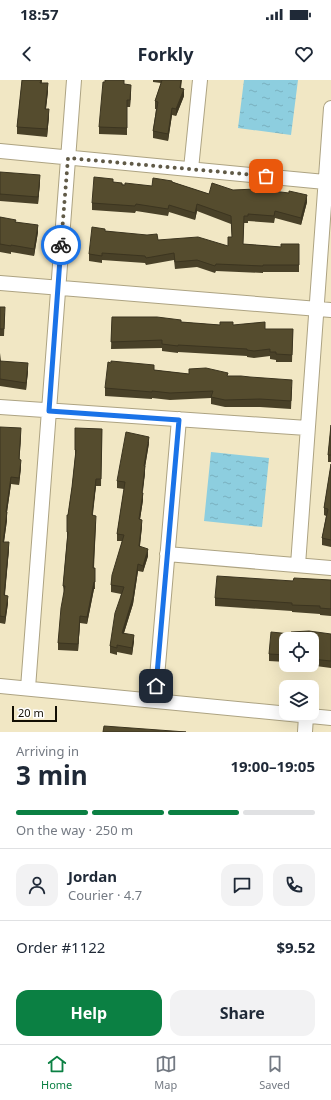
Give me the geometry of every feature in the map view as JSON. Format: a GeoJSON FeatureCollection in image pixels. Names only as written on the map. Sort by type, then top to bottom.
{"type":"FeatureCollection","features":[{"type":"Feature","properties":{"kind":"street"},"geometry":{"type":"LineString","coordinates":[[28,688],[74,80]]}},
{"type":"Feature","properties":{"kind":"street"},"geometry":{"type":"LineString","coordinates":[[191,170],[200,80]]}},
{"type":"Feature","properties":{"kind":"street"},"geometry":{"type":"LineString","coordinates":[[298,565],[331,108]]}},
{"type":"Feature","properties":{"kind":"street"},"geometry":{"type":"LineString","coordinates":[[0,151],[326,182]]}},
{"type":"Feature","properties":{"kind":"street"},"geometry":{"type":"LineString","coordinates":[[0,283],[331,310]]}},
{"type":"Feature","properties":{"kind":"street"},"geometry":{"type":"LineString","coordinates":[[0,408],[308,428]]}},
{"type":"Feature","properties":{"kind":"street"},"geometry":{"type":"LineString","coordinates":[[154,701],[179,420]]}},
{"type":"Feature","properties":{"kind":"street"},"geometry":{"type":"LineString","coordinates":[[167,554],[331,568]]}},
{"type":"Feature","properties":{"kind":"street"},"geometry":{"type":"LineString","coordinates":[[0,686],[279,713]]}},
{"type":"Feature","properties":{"kind":"street"},"geometry":{"type":"LineString","coordinates":[[319,717],[331,718]]}},
{"type":"Feature","properties":{"kind":"street"},"geometry":{"type":"LineString","coordinates":[[305,732],[306,720]]}},
{"type":"Feature","properties":{"kind":"water"},"geometry":{"type":"Polygon","coordinates":[[[244,80],[298,80],[291,135],[238,128],[244,80]]]}},
{"type":"Feature","properties":{"kind":"water"},"geometry":{"type":"Polygon","coordinates":[[[211,452],[269,458],[262,527],[204,521],[211,452]]]}},
{"type":"Feature","properties":{"kind":"building"},"geometry":{"type":"Polygon","coordinates":[[[22,80],[41,80],[40,83],[48,83],[45,109],[49,109],[47,129],[17,127],[22,80]]]}},
{"type":"Feature","properties":{"kind":"building"},"geometry":{"type":"Polygon","coordinates":[[[105,80],[124,80],[124,84],[131,85],[130,100],[127,100],[127,128],[99,127],[103,82],[105,82],[105,80]]]}},
{"type":"Feature","properties":{"kind":"building"},"geometry":{"type":"Polygon","coordinates":[[[162,80],[181,80],[180,88],[184,89],[176,109],[172,108],[168,134],[153,131],[158,102],[155,101],[162,80]]]}},
{"type":"Feature","properties":{"kind":"building"},"geometry":{"type":"Polygon","coordinates":[[[0,172],[40,175],[38,197],[0,194],[0,172]]]}},
{"type":"Feature","properties":{"kind":"building"},"geometry":{"type":"Polygon","coordinates":[[[94,177],[113,179],[113,182],[122,183],[122,185],[125,185],[125,183],[152,186],[153,178],[172,181],[209,194],[212,183],[233,190],[256,189],[289,193],[289,191],[307,195],[301,218],[275,211],[274,216],[248,214],[248,216],[244,216],[243,244],[281,247],[281,244],[299,244],[299,265],[263,266],[216,264],[215,266],[197,260],[175,262],[174,253],[146,258],[145,256],[102,253],[102,256],[89,254],[92,227],[105,229],[105,231],[147,235],[157,234],[158,240],[198,237],[228,246],[228,237],[232,237],[231,216],[197,204],[195,213],[169,205],[168,209],[136,204],[135,206],[92,203],[94,177]]]}},
{"type":"Feature","properties":{"kind":"building"},"geometry":{"type":"Polygon","coordinates":[[[0,217],[16,220],[15,222],[38,225],[34,249],[0,244],[0,217]]]}},
{"type":"Feature","properties":{"kind":"building"},"geometry":{"type":"Polygon","coordinates":[[[0,307],[5,307],[4,329],[0,329],[0,307]]]}},
{"type":"Feature","properties":{"kind":"building"},"geometry":{"type":"Polygon","coordinates":[[[112,317],[157,317],[181,320],[181,322],[220,325],[220,322],[233,322],[233,325],[265,322],[265,329],[293,329],[292,355],[276,354],[276,352],[270,352],[270,349],[254,351],[247,349],[178,346],[162,344],[162,340],[111,342],[112,317]]]}},
{"type":"Feature","properties":{"kind":"building"},"geometry":{"type":"Polygon","coordinates":[[[0,361],[28,363],[26,383],[0,379],[0,361]]]}},
{"type":"Feature","properties":{"kind":"building"},"geometry":{"type":"Polygon","coordinates":[[[111,361],[154,365],[154,370],[189,374],[189,369],[206,368],[228,373],[227,376],[292,380],[291,401],[260,399],[225,400],[211,397],[213,391],[170,393],[105,388],[108,362],[111,363],[111,361]]]}},
{"type":"Feature","properties":{"kind":"building"},"geometry":{"type":"Polygon","coordinates":[[[331,425],[331,455],[328,455],[331,425]]]}},
{"type":"Feature","properties":{"kind":"building"},"geometry":{"type":"Polygon","coordinates":[[[0,427],[21,428],[19,459],[21,460],[19,478],[11,477],[3,542],[9,542],[4,595],[8,596],[5,617],[0,616],[0,427]]]}},
{"type":"Feature","properties":{"kind":"building"},"geometry":{"type":"Polygon","coordinates":[[[75,428],[102,429],[101,479],[96,479],[92,515],[96,516],[93,568],[95,568],[95,582],[87,617],[80,616],[78,644],[58,643],[61,608],[65,586],[63,586],[68,532],[67,515],[76,450],[75,428]]]}},
{"type":"Feature","properties":{"kind":"building"},"geometry":{"type":"Polygon","coordinates":[[[126,432],[149,437],[144,466],[143,493],[139,519],[142,520],[139,546],[148,549],[143,566],[138,564],[133,597],[122,633],[134,635],[132,648],[117,645],[117,648],[110,646],[115,613],[124,587],[111,585],[112,575],[124,535],[117,534],[125,482],[117,481],[126,432]]]}},
{"type":"Feature","properties":{"kind":"building"},"geometry":{"type":"Polygon","coordinates":[[[331,464],[331,540],[322,538],[328,509],[324,508],[331,464]]]}},
{"type":"Feature","properties":{"kind":"building"},"geometry":{"type":"Polygon","coordinates":[[[217,576],[293,581],[294,578],[331,580],[331,609],[320,608],[320,606],[292,605],[292,603],[215,598],[217,576]]]}},
{"type":"Feature","properties":{"kind":"building"},"geometry":{"type":"Polygon","coordinates":[[[309,631],[316,632],[291,632],[309,631]]]}},
{"type":"Feature","properties":{"kind":"building"},"geometry":{"type":"Polygon","coordinates":[[[271,632],[279,633],[279,655],[269,654],[271,632]]]}},
{"type":"Feature","properties":{"kind":"building"},"geometry":{"type":"Polygon","coordinates":[[[319,632],[331,634],[331,661],[319,660],[319,632]]]}},
{"type":"Feature","properties":{"kind":"building"},"geometry":{"type":"Polygon","coordinates":[[[104,726],[186,732],[103,732],[104,726]]]}},
{"type":"Feature","properties":{"kind":"way so far"},"geometry":{"type":"LineString","coordinates":[[61,245],[68,158],[266,176]]}},
{"type":"Feature","properties":{"kind":"route"},"geometry":{"type":"LineString","coordinates":[[61,245],[49,411],[179,420],[156,686]]}}]}
